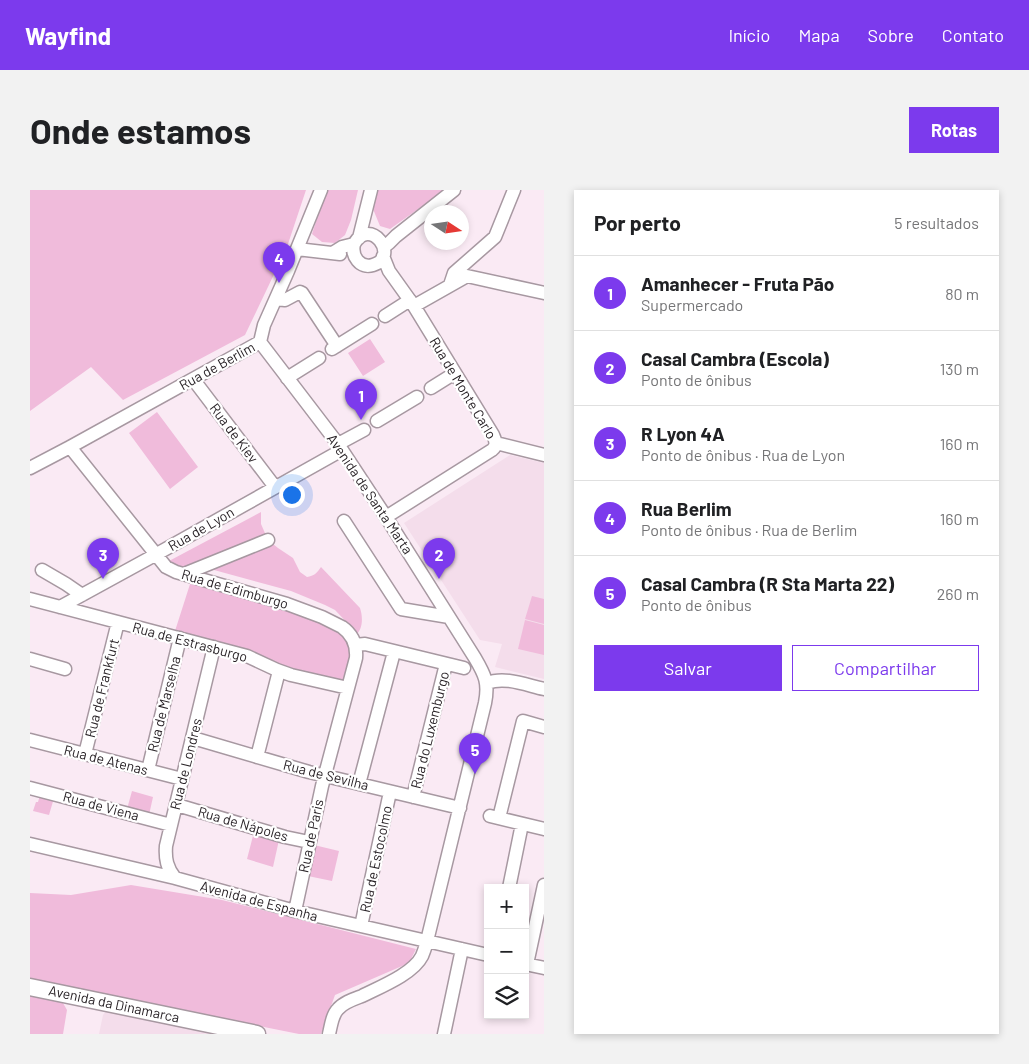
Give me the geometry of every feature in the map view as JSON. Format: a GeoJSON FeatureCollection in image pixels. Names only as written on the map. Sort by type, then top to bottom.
{"type":"FeatureCollection","features":[{"type":"Feature","properties":{"kind":"main road","name":"Avenida da Dinamarca"},"geometry":{"type":"LineString","coordinates":[[30,987],[257,1034]]}},
{"type":"Feature","properties":{"kind":"street","name":"Rua de Berlim"},"geometry":{"type":"LineString","coordinates":[[30,468],[70,448],[260,342],[264,326],[321,190]]}},
{"type":"Feature","properties":{"kind":"street"},"geometry":{"type":"LineString","coordinates":[[371,266],[380,261],[372,243],[368,207],[372,190]]}},
{"type":"Feature","properties":{"kind":"street"},"geometry":{"type":"LineString","coordinates":[[356,260],[353,252],[384,237],[396,236],[454,190]]}},
{"type":"Feature","properties":{"kind":"street"},"geometry":{"type":"LineString","coordinates":[[450,285],[454,272],[496,237],[514,190]]}},
{"type":"Feature","properties":{"kind":"street"},"geometry":{"type":"LineString","coordinates":[[302,236],[309,243],[328,252],[372,243]]}},
{"type":"Feature","properties":{"kind":"street","name":"Rua de Monte Carlo"},"geometry":{"type":"LineString","coordinates":[[372,243],[412,303],[493,435],[496,443],[492,450],[386,517]]}},
{"type":"Feature","properties":{"kind":"street"},"geometry":{"type":"LineString","coordinates":[[297,249],[343,254],[363,265],[389,271]]}},
{"type":"Feature","properties":{"kind":"street"},"geometry":{"type":"LineString","coordinates":[[385,316],[469,276],[544,293]]}},
{"type":"Feature","properties":{"kind":"street"},"geometry":{"type":"LineString","coordinates":[[276,299],[285,300],[300,292],[304,295],[334,348],[372,324]]}},
{"type":"Feature","properties":{"kind":"street","name":"Avenida de Santa Marta"},"geometry":{"type":"LineString","coordinates":[[260,342],[340,447],[449,616],[484,673],[487,683]]}},
{"type":"Feature","properties":{"kind":"street"},"geometry":{"type":"LineString","coordinates":[[287,378],[319,358]]}},
{"type":"Feature","properties":{"kind":"street"},"geometry":{"type":"LineString","coordinates":[[431,388],[455,373]]}},
{"type":"Feature","properties":{"kind":"street","name":"Rua de Kiev"},"geometry":{"type":"LineString","coordinates":[[193,380],[275,487]]}},
{"type":"Feature","properties":{"kind":"street"},"geometry":{"type":"LineString","coordinates":[[377,421],[417,396]]}},
{"type":"Feature","properties":{"kind":"street","name":"Rua de Lyon"},"geometry":{"type":"LineString","coordinates":[[60,607],[275,487],[364,430]]}},
{"type":"Feature","properties":{"kind":"street"},"geometry":{"type":"LineString","coordinates":[[496,443],[544,455]]}},
{"type":"Feature","properties":{"kind":"street","name":"Rua de Edimburgo"},"geometry":{"type":"LineString","coordinates":[[70,448],[166,567],[281,602],[322,617],[344,628],[351,636],[355,645]]}},
{"type":"Feature","properties":{"kind":"street"},"geometry":{"type":"LineString","coordinates":[[344,520],[401,609],[449,616]]}},
{"type":"Feature","properties":{"kind":"street"},"geometry":{"type":"LineString","coordinates":[[184,574],[268,540]]}},
{"type":"Feature","properties":{"kind":"street"},"geometry":{"type":"LineString","coordinates":[[42,570],[82,595]]}},
{"type":"Feature","properties":{"kind":"street","name":"Rua de Estrasburgo"},"geometry":{"type":"LineString","coordinates":[[30,599],[247,656],[279,671],[348,688]]}},
{"type":"Feature","properties":{"kind":"street","name":"Rua de Frankfurt"},"geometry":{"type":"LineString","coordinates":[[85,754],[118,622]]}},
{"type":"Feature","properties":{"kind":"street","name":"Rua de Marselha"},"geometry":{"type":"LineString","coordinates":[[148,770],[180,638]]}},
{"type":"Feature","properties":{"kind":"street","name":"Rua do Luxemburgo"},"geometry":{"type":"LineString","coordinates":[[355,645],[365,644],[464,668]]}},
{"type":"Feature","properties":{"kind":"street","name":"Rua de Paris"},"geometry":{"type":"LineString","coordinates":[[295,911],[309,842],[356,658],[355,645]]}},
{"type":"Feature","properties":{"kind":"street","name":"Rua de Londres"},"geometry":{"type":"LineString","coordinates":[[175,878],[169,870],[166,860],[166,846],[214,648]]}},
{"type":"Feature","properties":{"kind":"street"},"geometry":{"type":"LineString","coordinates":[[360,784],[394,652]]}},
{"type":"Feature","properties":{"kind":"street"},"geometry":{"type":"LineString","coordinates":[[30,660],[65,669]]}},
{"type":"Feature","properties":{"kind":"street","name":"Rua do Luxemburgo"},"geometry":{"type":"LineString","coordinates":[[413,797],[446,664]]}},
{"type":"Feature","properties":{"kind":"street"},"geometry":{"type":"LineString","coordinates":[[257,757],[279,671]]}},
{"type":"Feature","properties":{"kind":"street"},"geometry":{"type":"LineString","coordinates":[[329,1034],[337,1010],[345,1004],[408,972],[422,956],[486,700],[487,683],[507,681],[544,689]]}},
{"type":"Feature","properties":{"kind":"street"},"geometry":{"type":"LineString","coordinates":[[544,727],[522,722],[494,817],[544,829]]}},
{"type":"Feature","properties":{"kind":"street","name":"Rua de Sevilha"},"geometry":{"type":"LineString","coordinates":[[193,738],[300,770],[460,808]]}},
{"type":"Feature","properties":{"kind":"street","name":"Rua de Atenas"},"geometry":{"type":"LineString","coordinates":[[30,740],[182,779]]}},
{"type":"Feature","properties":{"kind":"street","name":"Rua de Viena"},"geometry":{"type":"LineString","coordinates":[[30,788],[171,824]]}},
{"type":"Feature","properties":{"kind":"street","name":"Rua de Estocolmo"},"geometry":{"type":"LineString","coordinates":[[361,926],[390,792]]}},
{"type":"Feature","properties":{"kind":"street","name":"Rua de Nápoles"},"geometry":{"type":"LineString","coordinates":[[176,805],[309,842]]}},
{"type":"Feature","properties":{"kind":"street"},"geometry":{"type":"LineString","coordinates":[[510,884],[522,824]]}},
{"type":"Feature","properties":{"kind":"street","name":"Avenida de Espanha"},"geometry":{"type":"LineString","coordinates":[[30,844],[175,878],[295,911],[484,954]]}},
{"type":"Feature","properties":{"kind":"street"},"geometry":{"type":"LineString","coordinates":[[529,951],[544,885]]}},
{"type":"Feature","properties":{"kind":"street"},"geometry":{"type":"LineString","coordinates":[[444,1034],[462,949]]}},
{"type":"Feature","properties":{"kind":"street"},"geometry":{"type":"LineString","coordinates":[[529,965],[544,968]]}},
{"type":"Feature","properties":{"kind":"shaded area"},"geometry":{"type":"Polygon","coordinates":[[[30,190],[306,190],[287,247],[245,335],[123,400],[91,367],[30,411],[30,190]]]}},
{"type":"Feature","properties":{"kind":"shaded area"},"geometry":{"type":"Polygon","coordinates":[[[326,190],[358,190],[351,220],[345,235],[335,243],[322,242],[312,234],[326,190]]]}},
{"type":"Feature","properties":{"kind":"shaded area"},"geometry":{"type":"Polygon","coordinates":[[[377,190],[445,190],[390,229],[380,226],[373,209],[377,190]]]}},
{"type":"Feature","properties":{"kind":"shaded area"},"geometry":{"type":"Polygon","coordinates":[[[370,339],[385,362],[363,376],[348,353],[370,339]]]}},
{"type":"Feature","properties":{"kind":"shaded area"},"geometry":{"type":"Polygon","coordinates":[[[157,412],[198,467],[170,489],[129,433],[157,412]]]}},
{"type":"Feature","properties":{"kind":"shaded area"},"geometry":{"type":"Polygon","coordinates":[[[510,455],[544,463],[544,679],[495,667],[502,644],[480,640],[404,523],[510,455]]]}},
{"type":"Feature","properties":{"kind":"shaded area"},"geometry":{"type":"Polygon","coordinates":[[[261,512],[261,524],[268,540],[293,558],[300,572],[309,577],[315,574],[321,567],[360,608],[362,623],[356,635],[353,629],[335,610],[291,591],[203,567],[194,570],[172,564],[169,561],[261,512]]]}},
{"type":"Feature","properties":{"kind":"shaded area"},"geometry":{"type":"Polygon","coordinates":[[[191,581],[286,607],[332,627],[346,636],[352,652],[349,669],[342,681],[319,678],[175,631],[191,581]]]}},
{"type":"Feature","properties":{"kind":"shaded area"},"geometry":{"type":"Polygon","coordinates":[[[532,596],[544,599],[544,624],[525,619],[532,596]]]}},
{"type":"Feature","properties":{"kind":"shaded area"},"geometry":{"type":"Polygon","coordinates":[[[525,620],[544,625],[544,655],[518,649],[525,620]]]}},
{"type":"Feature","properties":{"kind":"shaded area"},"geometry":{"type":"Polygon","coordinates":[[[132,791],[153,797],[149,815],[127,809],[132,791]]]}},
{"type":"Feature","properties":{"kind":"shaded area"},"geometry":{"type":"Polygon","coordinates":[[[40,795],[54,798],[49,815],[33,811],[40,795]]]}},
{"type":"Feature","properties":{"kind":"shaded area"},"geometry":{"type":"Polygon","coordinates":[[[254,832],[279,840],[273,867],[247,859],[254,832]]]}},
{"type":"Feature","properties":{"kind":"shaded area"},"geometry":{"type":"Polygon","coordinates":[[[314,845],[339,851],[332,881],[308,876],[314,845]]]}},
{"type":"Feature","properties":{"kind":"shaded area"},"geometry":{"type":"Polygon","coordinates":[[[131,885],[222,900],[416,949],[409,963],[335,995],[321,1034],[299,1034],[30,982],[30,893],[71,895],[131,885]]]}},
{"type":"Feature","properties":{"kind":"shaded area"},"geometry":{"type":"Polygon","coordinates":[[[30,996],[63,1003],[67,1010],[63,1034],[30,1034],[30,996]]]}},
{"type":"Feature","properties":{"kind":"shaded area"},"geometry":{"type":"Polygon","coordinates":[[[107,1010],[241,1034],[99,1034],[103,1015],[107,1010]]]}},
{"type":"Feature","properties":{"kind":"place","name":"Rua Berlim"},"geometry":{"type":"Point","coordinates":[279,283]}},
{"type":"Feature","properties":{"kind":"place","name":"Amanhecer - Fruta Pão"},"geometry":{"type":"Point","coordinates":[361,420]}},
{"type":"Feature","properties":{"kind":"place","name":"R Lyon 4A"},"geometry":{"type":"Point","coordinates":[103,579]}},
{"type":"Feature","properties":{"kind":"place","name":"Casal Cambra (Escola)"},"geometry":{"type":"Point","coordinates":[439,579]}},
{"type":"Feature","properties":{"kind":"place","name":"Casal Cambra (R Sta Marta 22)"},"geometry":{"type":"Point","coordinates":[475,774]}}]}
